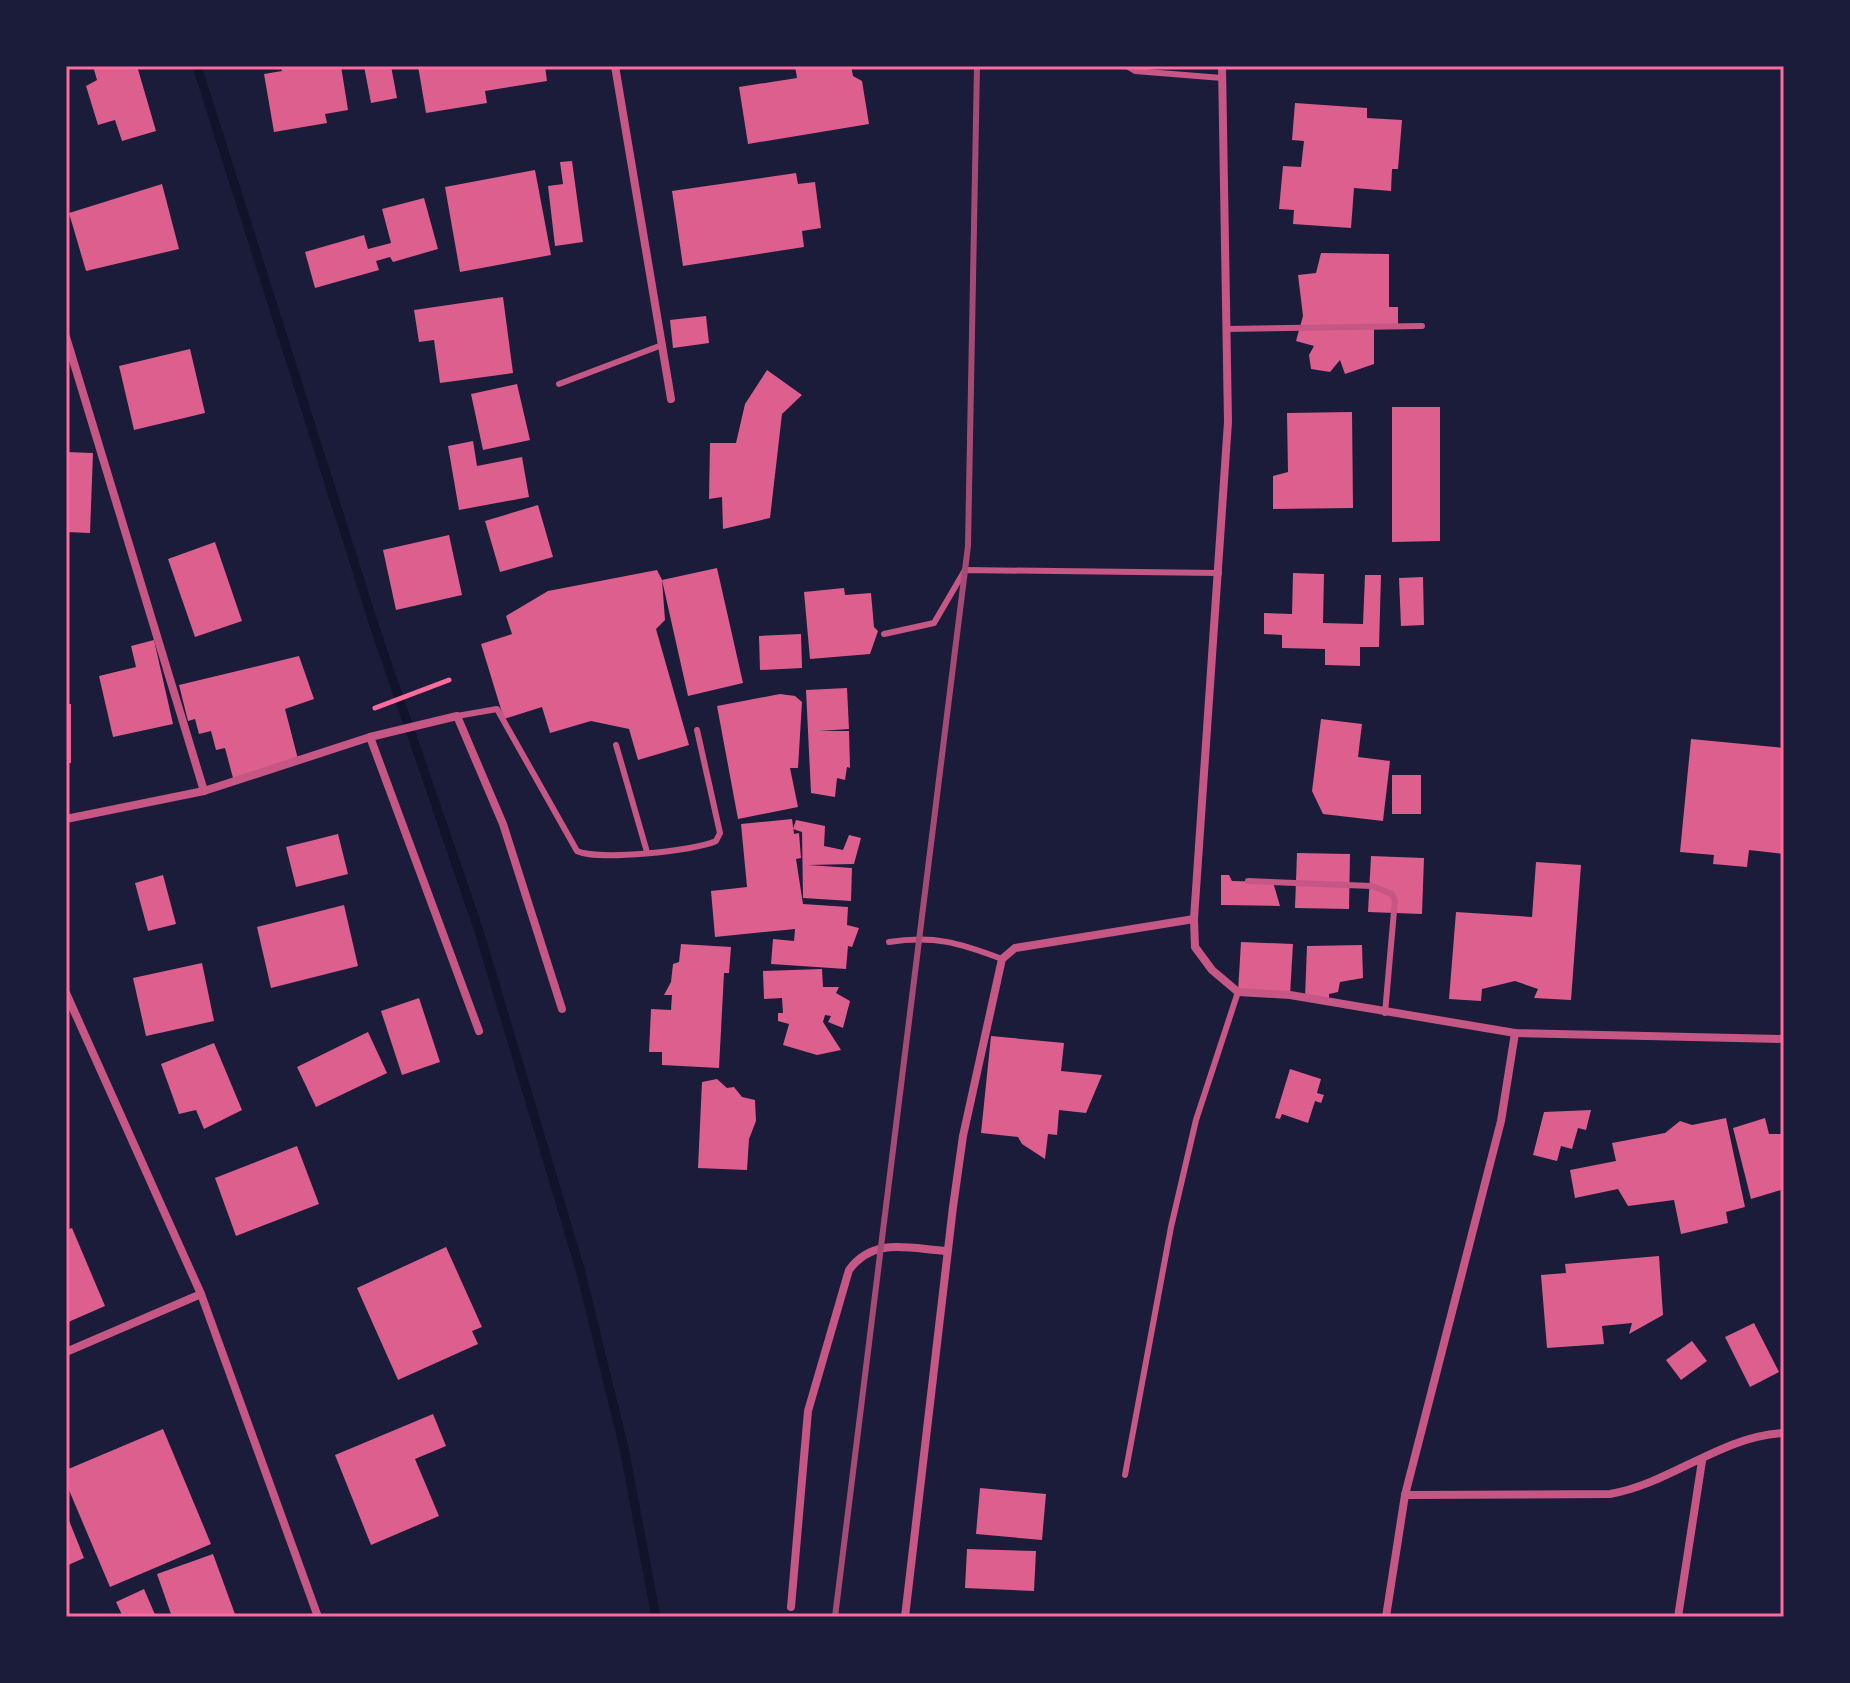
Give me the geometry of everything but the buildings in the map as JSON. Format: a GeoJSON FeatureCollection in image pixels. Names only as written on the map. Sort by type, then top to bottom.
{"type":"FeatureCollection","features":[{"type":"Feature","properties":{"kind":"street"},"geometry":{"type":"LineString","coordinates":[[615,66],[671,399]]}},
{"type":"Feature","properties":{"kind":"street"},"geometry":{"type":"LineString","coordinates":[[1222,66],[1228,422],[1194,919],[1195,947],[1212,970],[1238,992],[1290,995],[1515,1033],[1784,1039]]}},
{"type":"Feature","properties":{"kind":"street"},"geometry":{"type":"LineString","coordinates":[[66,337],[204,791]]}},
{"type":"Feature","properties":{"kind":"street"},"geometry":{"type":"LineString","coordinates":[[66,819],[204,791],[370,737],[457,716],[503,824],[562,1009]]}},
{"type":"Feature","properties":{"kind":"street"},"geometry":{"type":"LineString","coordinates":[[370,737],[479,1031]]}},
{"type":"Feature","properties":{"kind":"street"},"geometry":{"type":"LineString","coordinates":[[905,1617],[963,1136],[1002,959],[1015,948],[1194,919]]}},
{"type":"Feature","properties":{"kind":"street"},"geometry":{"type":"LineString","coordinates":[[66,993],[201,1294],[318,1617]]}},
{"type":"Feature","properties":{"kind":"street"},"geometry":{"type":"LineString","coordinates":[[1386,1617],[1405,1495],[1501,1121],[1515,1033]]}},
{"type":"Feature","properties":{"kind":"street"},"geometry":{"type":"LineString","coordinates":[[791,1607],[808,1411],[849,1270],[860,1254],[882,1247],[947,1251]]}},
{"type":"Feature","properties":{"kind":"street"},"geometry":{"type":"LineString","coordinates":[[66,1352],[201,1294]]}},
{"type":"Feature","properties":{"kind":"street"},"geometry":{"type":"LineString","coordinates":[[1405,1495],[1610,1494],[1642,1489],[1743,1438],[1784,1433]]}},
{"type":"Feature","properties":{"kind":"street"},"geometry":{"type":"LineString","coordinates":[[1678,1617],[1702,1461]]}},
{"type":"Feature","properties":{"kind":"lane"},"geometry":{"type":"LineString","coordinates":[[1127,66],[1135,71],[1222,78]]}},
{"type":"Feature","properties":{"kind":"lane"},"geometry":{"type":"LineString","coordinates":[[1226,329],[1422,326]]}},
{"type":"Feature","properties":{"kind":"lane"},"geometry":{"type":"LineString","coordinates":[[559,384],[662,345]]}},
{"type":"Feature","properties":{"kind":"lane"},"geometry":{"type":"LineString","coordinates":[[884,634],[934,623],[965,570],[1219,573]]}},
{"type":"Feature","properties":{"kind":"lane"},"geometry":{"type":"LineString","coordinates":[[457,716],[497,709],[577,851],[588,855],[647,852],[708,845],[716,841],[720,833],[697,730]]}},
{"type":"Feature","properties":{"kind":"lane"},"geometry":{"type":"LineString","coordinates":[[616,745],[647,852]]}},
{"type":"Feature","properties":{"kind":"lane"},"geometry":{"type":"LineString","coordinates":[[1248,881],[1372,886],[1392,894],[1395,900],[1385,1013]]}},
{"type":"Feature","properties":{"kind":"lane"},"geometry":{"type":"LineString","coordinates":[[889,942],[922,937],[942,940],[1002,959]]}},
{"type":"Feature","properties":{"kind":"lane"},"geometry":{"type":"LineString","coordinates":[[1125,1475],[1171,1227],[1196,1120],[1238,992]]}},
{"type":"Feature","properties":{"kind":"path"},"geometry":{"type":"LineString","coordinates":[[375,708],[449,680]]}},
{"type":"Feature","properties":{"kind":"waterway"},"geometry":{"type":"LineString","coordinates":[[197,66],[375,628],[479,931],[580,1269],[624,1448],[656,1617]]}},
{"type":"Feature","properties":{"kind":"railway"},"geometry":{"type":"LineString","coordinates":[[835,1617],[968,546],[977,66]]}}]}
